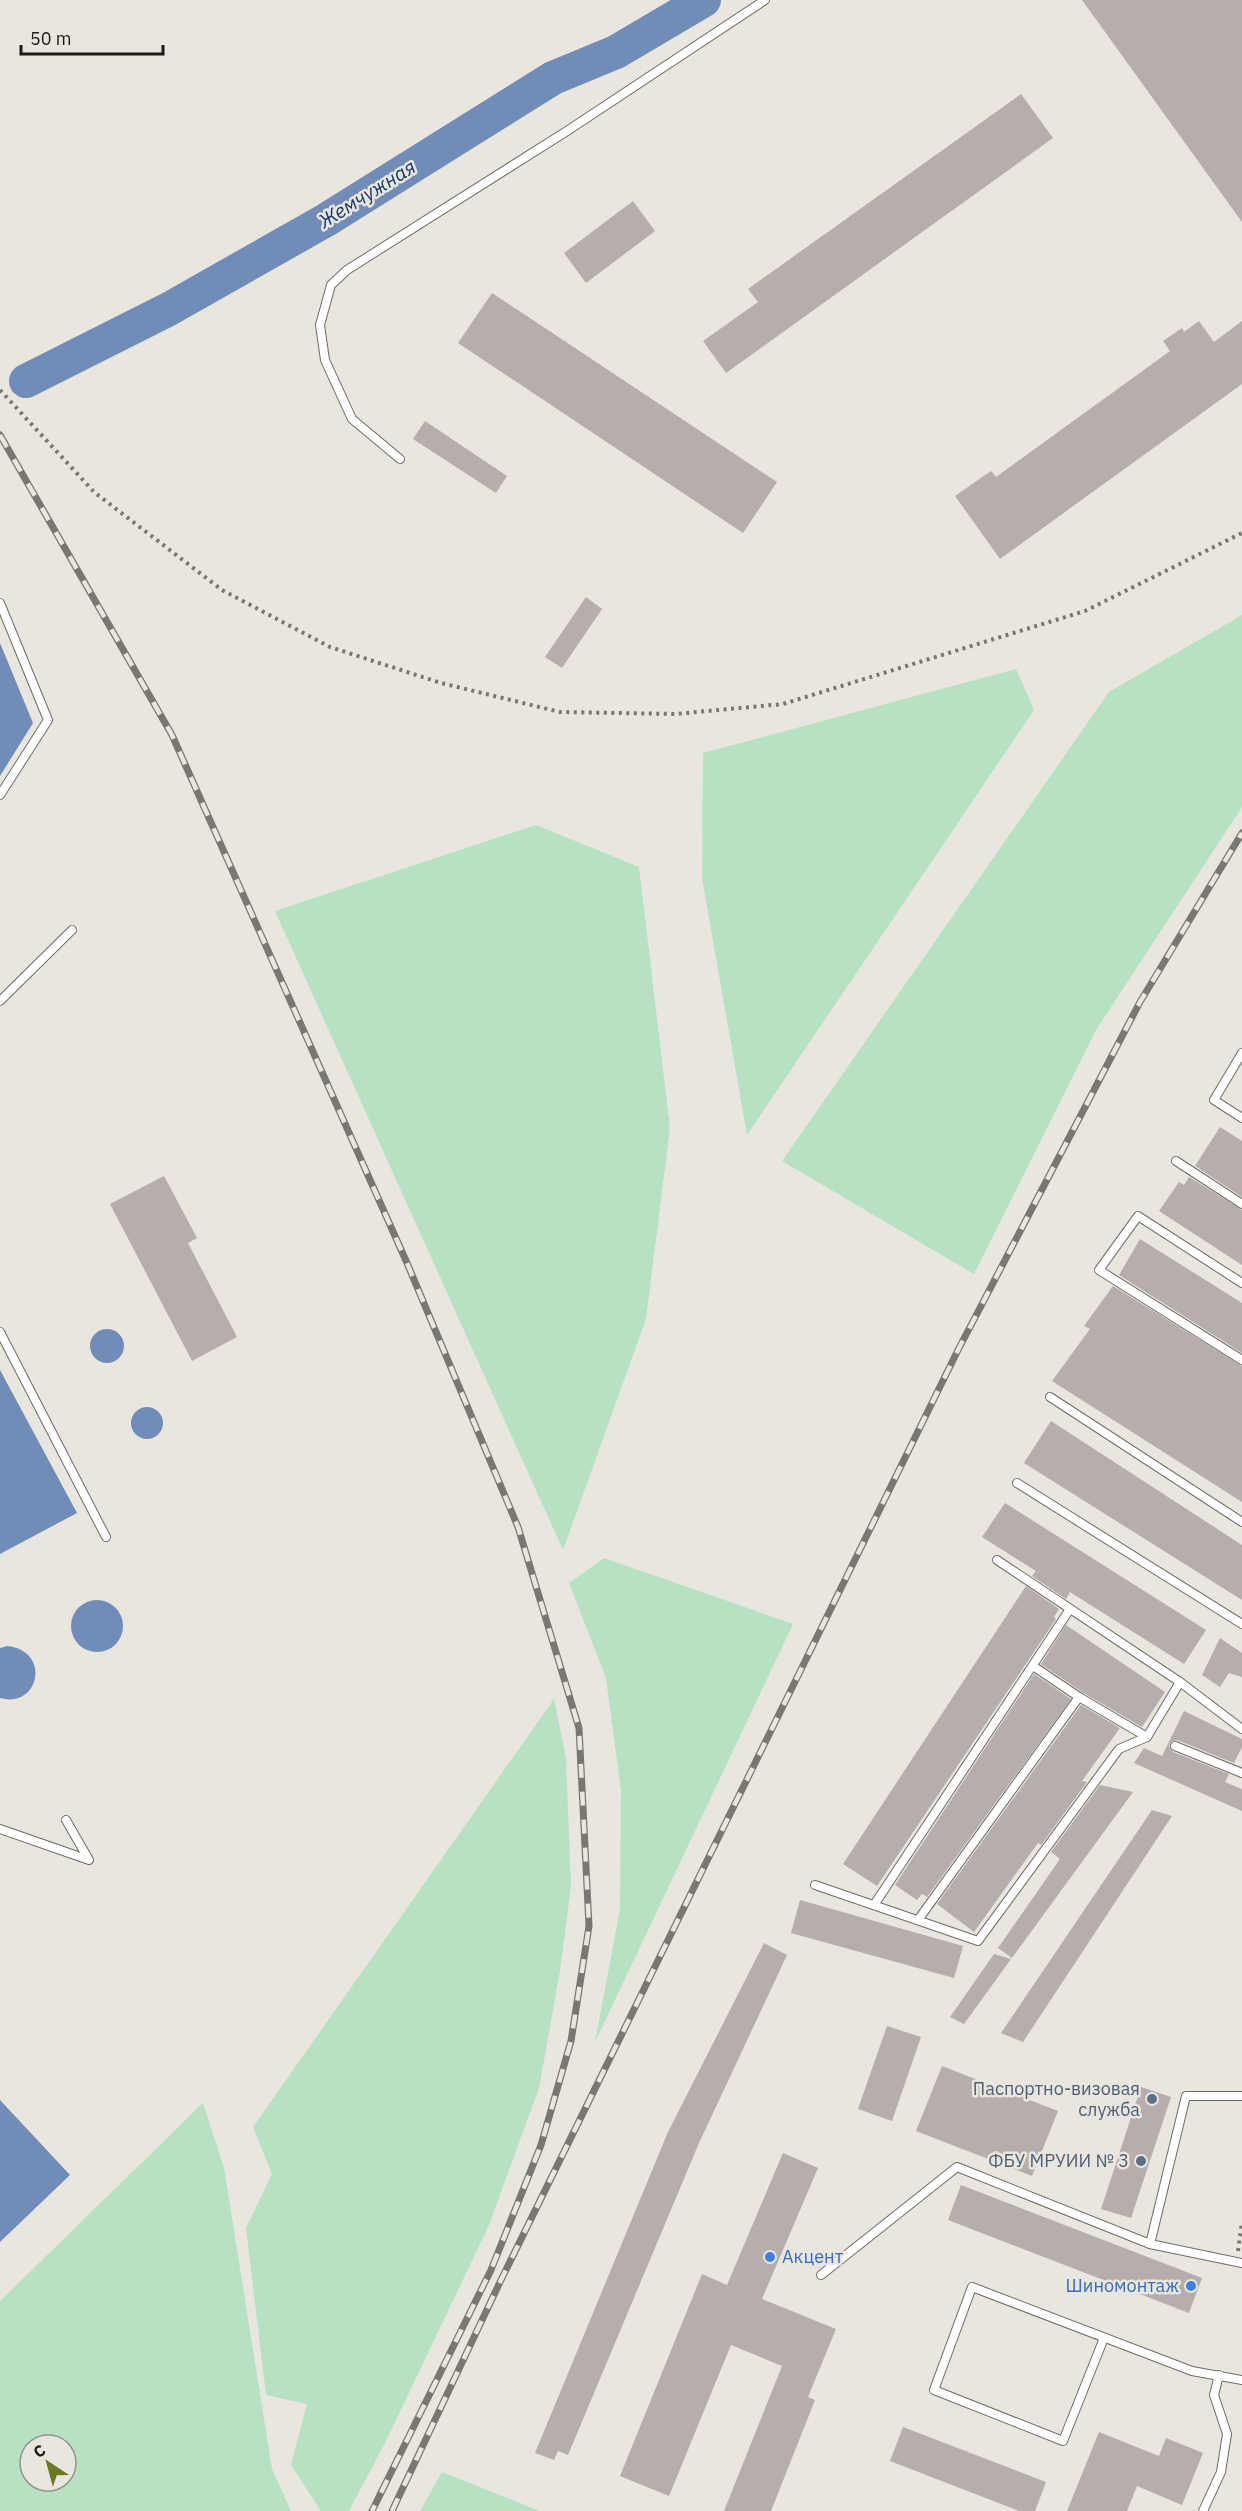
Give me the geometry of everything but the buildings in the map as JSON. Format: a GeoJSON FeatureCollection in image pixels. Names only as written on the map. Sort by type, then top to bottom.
{"type":"FeatureCollection","features":[{"type":"Feature","properties":{"kind":"lane"},"geometry":{"type":"LineString","coordinates":[[400,459],[352,419],[325,360],[320,325],[330,285],[347,270],[567,131],[765,0]]}},
{"type":"Feature","properties":{"kind":"lane"},"geometry":{"type":"LineString","coordinates":[[0,603],[48,720],[0,795]]}},
{"type":"Feature","properties":{"kind":"lane"},"geometry":{"type":"LineString","coordinates":[[0,1001],[72,930]]}},
{"type":"Feature","properties":{"kind":"lane"},"geometry":{"type":"LineString","coordinates":[[1242,1053],[1214,1100],[1242,1118]]}},
{"type":"Feature","properties":{"kind":"lane"},"geometry":{"type":"LineString","coordinates":[[1176,1161],[1242,1204]]}},
{"type":"Feature","properties":{"kind":"lane"},"geometry":{"type":"LineString","coordinates":[[1242,1283],[1138,1216],[1099,1270],[1242,1360]]}},
{"type":"Feature","properties":{"kind":"lane"},"geometry":{"type":"LineString","coordinates":[[0,1332],[106,1537]]}},
{"type":"Feature","properties":{"kind":"lane"},"geometry":{"type":"LineString","coordinates":[[1050,1396],[1242,1522]]}},
{"type":"Feature","properties":{"kind":"lane"},"geometry":{"type":"LineString","coordinates":[[1017,1483],[1242,1624]]}},
{"type":"Feature","properties":{"kind":"lane"},"geometry":{"type":"LineString","coordinates":[[997,1560],[1180,1682],[1242,1729]]}},
{"type":"Feature","properties":{"kind":"lane"},"geometry":{"type":"LineString","coordinates":[[874,1905],[1070,1609]]}},
{"type":"Feature","properties":{"kind":"lane"},"geometry":{"type":"LineString","coordinates":[[1033,1666],[1147,1737]]}},
{"type":"Feature","properties":{"kind":"lane"},"geometry":{"type":"LineString","coordinates":[[815,1885],[978,1941],[1119,1749],[1147,1737],[1180,1682]]}},
{"type":"Feature","properties":{"kind":"lane"},"geometry":{"type":"LineString","coordinates":[[918,1920],[1079,1696]]}},
{"type":"Feature","properties":{"kind":"lane"},"geometry":{"type":"LineString","coordinates":[[1175,1746],[1242,1773]]}},
{"type":"Feature","properties":{"kind":"lane"},"geometry":{"type":"LineString","coordinates":[[0,1829],[88,1860],[66,1820]]}},
{"type":"Feature","properties":{"kind":"lane"},"geometry":{"type":"LineString","coordinates":[[1150,2244],[1186,2096],[1242,2096]]}},
{"type":"Feature","properties":{"kind":"lane"},"geometry":{"type":"LineString","coordinates":[[821,2275],[957,2167],[1150,2244],[1239,2263]]}},
{"type":"Feature","properties":{"kind":"lane"},"geometry":{"type":"LineString","coordinates":[[1104,2338],[1063,2441],[934,2390],[972,2287],[1192,2371],[1242,2380]]}},
{"type":"Feature","properties":{"kind":"lane"},"geometry":{"type":"LineString","coordinates":[[1203,2511],[1221,2472],[1227,2434],[1214,2395],[1219,2375]]}},
{"type":"Feature","properties":{"kind":"path"},"geometry":{"type":"LineString","coordinates":[[0,390],[94,492],[222,590],[330,647],[441,683],[560,712],[675,714],[783,704],[1085,611],[1242,533]]}},
{"type":"Feature","properties":{"kind":"path"},"geometry":{"type":"LineString","coordinates":[[1239,2263],[1242,2222]]}},
{"type":"Feature","properties":{"kind":"green space"},"geometry":{"type":"Polygon","coordinates":[[[1242,615],[1242,807],[1096,1030],[974,1274],[782,1161],[1109,692],[1242,615]]]}},
{"type":"Feature","properties":{"kind":"green space"},"geometry":{"type":"Polygon","coordinates":[[[1016,669],[1034,710],[747,1135],[702,878],[703,753],[1016,669]]]}},
{"type":"Feature","properties":{"kind":"green space"},"geometry":{"type":"Polygon","coordinates":[[[536,825],[639,867],[670,1128],[646,1319],[563,1550],[275,911],[536,825]]]}},
{"type":"Feature","properties":{"kind":"green space"},"geometry":{"type":"Polygon","coordinates":[[[604,1558],[793,1624],[595,2042],[620,1909],[621,1791],[606,1678],[569,1583],[604,1558]]]}},
{"type":"Feature","properties":{"kind":"green space"},"geometry":{"type":"Polygon","coordinates":[[[554,1699],[566,1758],[571,1886],[560,1971],[539,2088],[489,2225],[386,2441],[349,2511],[321,2511],[291,2465],[307,2404],[266,2395],[246,2228],[272,2174],[253,2127],[554,1699]]]}},
{"type":"Feature","properties":{"kind":"green space"},"geometry":{"type":"Polygon","coordinates":[[[203,2103],[224,2168],[272,2469],[291,2511],[0,2511],[0,2301],[203,2103]]]}},
{"type":"Feature","properties":{"kind":"green space"},"geometry":{"type":"Polygon","coordinates":[[[442,2472],[540,2511],[420,2511],[442,2472]]]}},
{"type":"Feature","properties":{"kind":"water"},"geometry":{"type":"Polygon","coordinates":[[[0,643],[33,723],[0,776],[0,643]]]}},
{"type":"Feature","properties":{"kind":"water"},"geometry":{"type":"Polygon","coordinates":[[[107,1329],[119,1334],[124,1346],[119,1358],[107,1363],[95,1358],[90,1346],[95,1334],[107,1329]]]}},
{"type":"Feature","properties":{"kind":"water"},"geometry":{"type":"Polygon","coordinates":[[[0,1370],[77,1513],[0,1554],[0,1370]]]}},
{"type":"Feature","properties":{"kind":"water"},"geometry":{"type":"Polygon","coordinates":[[[147,1407],[158,1412],[163,1423],[158,1434],[147,1439],[136,1434],[131,1423],[136,1412],[147,1407]]]}},
{"type":"Feature","properties":{"kind":"water"},"geometry":{"type":"Polygon","coordinates":[[[97,1600],[107,1602],[115,1608],[121,1616],[123,1626],[121,1636],[115,1644],[107,1650],[97,1652],[87,1650],[79,1644],[73,1636],[71,1626],[73,1616],[79,1608],[87,1602],[97,1600]]]}},
{"type":"Feature","properties":{"kind":"water"},"geometry":{"type":"Polygon","coordinates":[[[7,1646],[21,1650],[30,1658],[35,1668],[35,1678],[31,1688],[24,1695],[13,1699],[0,1698],[0,1648],[7,1646]]]}},
{"type":"Feature","properties":{"kind":"water"},"geometry":{"type":"Polygon","coordinates":[[[0,2100],[70,2175],[0,2242],[0,2100]]]}},
{"type":"Feature","properties":{"kind":"waterway","name":"Жемчужная"},"geometry":{"type":"LineString","coordinates":[[26,381],[169,309],[326,220],[553,78],[616,52],[704,0]]}},
{"type":"Feature","properties":{"kind":"railway"},"geometry":{"type":"LineString","coordinates":[[0,435],[172,735],[407,1263],[518,1527],[579,1728],[589,1926],[571,2041],[541,2145],[491,2270],[372,2511]]}},
{"type":"Feature","properties":{"kind":"railway"},"geometry":{"type":"LineString","coordinates":[[392,2511],[500,2282],[958,1350],[1140,1002],[1242,833]]}},
{"type":"Feature","properties":{"kind":"place","name":"Паспортно-визовая служба"},"geometry":{"type":"Point","coordinates":[1152,2099]}},
{"type":"Feature","properties":{"kind":"place","name":"ФБУ МРУИИ № 3"},"geometry":{"type":"Point","coordinates":[1141,2161]}},
{"type":"Feature","properties":{"kind":"place","name":"Акцент"},"geometry":{"type":"Point","coordinates":[770,2257]}},
{"type":"Feature","properties":{"kind":"place","name":"Шиномонтаж"},"geometry":{"type":"Point","coordinates":[1191,2286]}}]}
